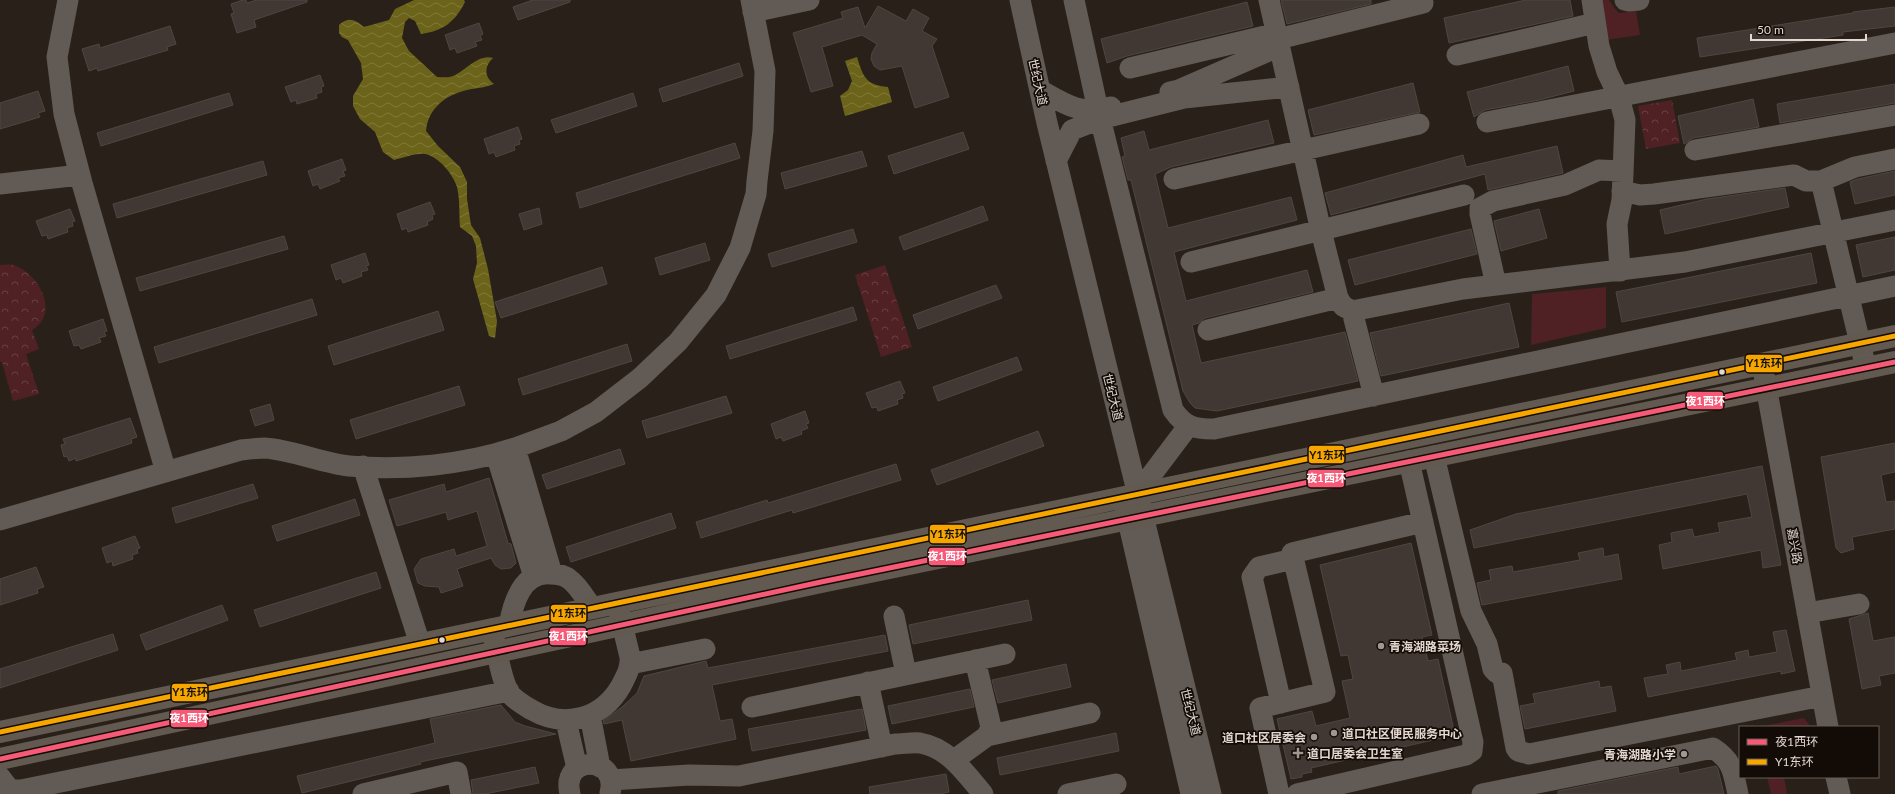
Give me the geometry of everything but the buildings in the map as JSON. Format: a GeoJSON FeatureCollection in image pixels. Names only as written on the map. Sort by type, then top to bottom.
{"type":"FeatureCollection","features":[{"type":"Feature","properties":{"kind":"main road"},"geometry":{"type":"LineString","coordinates":[[0,732],[1895,336]]}},
{"type":"Feature","properties":{"kind":"main road"},"geometry":{"type":"LineString","coordinates":[[0,759],[821,582],[1895,362]]}},
{"type":"Feature","properties":{"kind":"street"},"geometry":{"type":"LineString","coordinates":[[68,0],[57,57],[64,114],[80,175],[166,472]]}},
{"type":"Feature","properties":{"kind":"street"},"geometry":{"type":"LineString","coordinates":[[0,520],[241,450],[265,448],[347,466],[395,468],[441,463],[506,451],[561,431],[596,412],[640,378],[678,342],[716,295],[740,248],[756,194],[763,131],[765,72],[752,6],[809,0]]}},
{"type":"Feature","properties":{"kind":"street","name":"世纪大道"},"geometry":{"type":"LineString","coordinates":[[1007,0],[1034,125],[1130,496]]}},
{"type":"Feature","properties":{"kind":"street","name":"世纪大道"},"geometry":{"type":"LineString","coordinates":[[1020,0],[1135,518],[1191,794]]}},
{"type":"Feature","properties":{"kind":"street"},"geometry":{"type":"LineString","coordinates":[[1075,0],[1099,115],[1173,410],[1181,421],[1198,429],[1214,429],[1895,286]]}},
{"type":"Feature","properties":{"kind":"street"},"geometry":{"type":"LineString","coordinates":[[1269,0],[1321,230],[1374,396]]}},
{"type":"Feature","properties":{"kind":"street"},"geometry":{"type":"LineString","coordinates":[[1592,0],[1599,46],[1607,72],[1619,97],[1625,120],[1622,191],[1617,224],[1620,271]]}},
{"type":"Feature","properties":{"kind":"street"},"geometry":{"type":"LineString","coordinates":[[1625,0],[1639,0]]}},
{"type":"Feature","properties":{"kind":"street"},"geometry":{"type":"LineString","coordinates":[[1130,68],[1278,39],[1423,3]]}},
{"type":"Feature","properties":{"kind":"street"},"geometry":{"type":"LineString","coordinates":[[1457,55],[1595,23]]}},
{"type":"Feature","properties":{"kind":"street"},"geometry":{"type":"LineString","coordinates":[[1056,161],[1072,130],[1099,115],[1179,90],[1278,39]]}},
{"type":"Feature","properties":{"kind":"street"},"geometry":{"type":"LineString","coordinates":[[1487,122],[1895,43]]}},
{"type":"Feature","properties":{"kind":"street"},"geometry":{"type":"LineString","coordinates":[[1040,90],[1069,107],[1099,115],[1184,98],[1289,87]]}},
{"type":"Feature","properties":{"kind":"street"},"geometry":{"type":"LineString","coordinates":[[1695,150],[1895,115]]}},
{"type":"Feature","properties":{"kind":"street"},"geometry":{"type":"LineString","coordinates":[[1174,179],[1419,124]]}},
{"type":"Feature","properties":{"kind":"street"},"geometry":{"type":"LineString","coordinates":[[1622,191],[1640,195],[1654,194],[1794,175],[1806,181],[1822,181],[1855,167],[1895,159]]}},
{"type":"Feature","properties":{"kind":"street"},"geometry":{"type":"LineString","coordinates":[[1496,285],[1480,214],[1480,208],[1493,201],[1565,185],[1599,170],[1623,170]]}},
{"type":"Feature","properties":{"kind":"street"},"geometry":{"type":"LineString","coordinates":[[0,184],[80,175]]}},
{"type":"Feature","properties":{"kind":"street"},"geometry":{"type":"LineString","coordinates":[[1822,181],[1866,368]]}},
{"type":"Feature","properties":{"kind":"street"},"geometry":{"type":"LineString","coordinates":[[1191,262],[1464,195]]}},
{"type":"Feature","properties":{"kind":"street"},"geometry":{"type":"LineString","coordinates":[[1208,330],[1345,305],[1685,262],[1895,220]]}},
{"type":"Feature","properties":{"kind":"street","name":"嘉兴路"},"geometry":{"type":"LineString","coordinates":[[1762,364],[1828,726]]}},
{"type":"Feature","properties":{"kind":"street"},"geometry":{"type":"LineString","coordinates":[[1130,496],[1189,425]]}},
{"type":"Feature","properties":{"kind":"street"},"geometry":{"type":"LineString","coordinates":[[506,451],[543,576]]}},
{"type":"Feature","properties":{"kind":"street"},"geometry":{"type":"LineString","coordinates":[[1434,456],[1471,610],[1487,644],[1493,669],[1497,673],[1502,673],[1518,752],[1529,754],[1822,696]]}},
{"type":"Feature","properties":{"kind":"street"},"geometry":{"type":"LineString","coordinates":[[1297,794],[1466,755],[1472,751],[1473,742],[1409,461]]}},
{"type":"Feature","properties":{"kind":"street"},"geometry":{"type":"LineString","coordinates":[[363,466],[420,644]]}},
{"type":"Feature","properties":{"kind":"street","name":"世纪大道"},"geometry":{"type":"LineString","coordinates":[[1135,518],[1211,794]]}},
{"type":"Feature","properties":{"kind":"street"},"geometry":{"type":"LineString","coordinates":[[1279,794],[1260,708],[1325,692],[1292,554],[1423,522]]}},
{"type":"Feature","properties":{"kind":"street"},"geometry":{"type":"LineString","coordinates":[[1281,703],[1252,577],[1259,567],[1294,559]]}},
{"type":"Feature","properties":{"kind":"street"},"geometry":{"type":"LineString","coordinates":[[592,608],[578,588],[568,578],[543,576],[528,580],[500,627],[498,652],[505,683],[509,691],[522,704],[552,719],[566,721],[590,715],[601,709],[615,697],[627,676],[630,664],[617,603]]}},
{"type":"Feature","properties":{"kind":"street"},"geometry":{"type":"LineString","coordinates":[[1807,613],[1859,604]]}},
{"type":"Feature","properties":{"kind":"street"},"geometry":{"type":"LineString","coordinates":[[894,616],[906,674]]}},
{"type":"Feature","properties":{"kind":"street"},"geometry":{"type":"LineString","coordinates":[[630,664],[705,649]]}},
{"type":"Feature","properties":{"kind":"street"},"geometry":{"type":"LineString","coordinates":[[752,707],[1005,654]]}},
{"type":"Feature","properties":{"kind":"street"},"geometry":{"type":"LineString","coordinates":[[976,660],[991,727],[987,736]]}},
{"type":"Feature","properties":{"kind":"street"},"geometry":{"type":"LineString","coordinates":[[868,682],[882,747]]}},
{"type":"Feature","properties":{"kind":"street"},"geometry":{"type":"LineString","coordinates":[[0,777],[10,790],[20,790],[509,691]]}},
{"type":"Feature","properties":{"kind":"street"},"geometry":{"type":"LineString","coordinates":[[954,760],[987,736],[1090,713]]}},
{"type":"Feature","properties":{"kind":"street"},"geometry":{"type":"LineString","coordinates":[[590,715],[607,780]]}},
{"type":"Feature","properties":{"kind":"street"},"geometry":{"type":"LineString","coordinates":[[566,721],[577,768]]}},
{"type":"Feature","properties":{"kind":"street"},"geometry":{"type":"LineString","coordinates":[[570,794],[569,780],[577,768],[590,764],[607,780],[689,775],[739,776],[882,747],[918,743],[935,747],[954,760],[983,794]]}},
{"type":"Feature","properties":{"kind":"street"},"geometry":{"type":"LineString","coordinates":[[1482,794],[1555,787],[1713,748],[1724,755],[1731,767],[1738,794]]}},
{"type":"Feature","properties":{"kind":"street"},"geometry":{"type":"LineString","coordinates":[[363,794],[457,772],[461,794]]}},
{"type":"Feature","properties":{"kind":"street"},"geometry":{"type":"LineString","coordinates":[[1836,778],[1840,794]]}},
{"type":"Feature","properties":{"kind":"street"},"geometry":{"type":"LineString","coordinates":[[1068,794],[1116,784]]}},
{"type":"Feature","properties":{"kind":"green space"},"geometry":{"type":"Polygon","coordinates":[[[1599,0],[1609,0],[1619,13],[1636,11],[1640,35],[1605,40],[1599,0]]]}},
{"type":"Feature","properties":{"kind":"green space"},"geometry":{"type":"Polygon","coordinates":[[[1672,100],[1680,143],[1646,149],[1638,106],[1672,100]]]}},
{"type":"Feature","properties":{"kind":"green space"},"geometry":{"type":"Polygon","coordinates":[[[0,265],[13,265],[22,269],[31,276],[38,284],[43,294],[45,304],[45,314],[41,323],[32,330],[39,349],[26,354],[39,394],[13,401],[2,362],[0,362],[0,265]]]}},
{"type":"Feature","properties":{"kind":"green space"},"geometry":{"type":"Polygon","coordinates":[[[885,265],[912,347],[881,357],[855,275],[885,265]]]}},
{"type":"Feature","properties":{"kind":"green space"},"geometry":{"type":"Polygon","coordinates":[[[1606,287],[1606,328],[1531,345],[1532,294],[1606,287]]]}},
{"type":"Feature","properties":{"kind":"green space"},"geometry":{"type":"Polygon","coordinates":[[[1804,718],[1810,726],[1763,726],[1804,718]]]}},
{"type":"Feature","properties":{"kind":"green space"},"geometry":{"type":"Polygon","coordinates":[[[1767,778],[1784,778],[1787,794],[1771,794],[1767,778]]]}},
{"type":"Feature","properties":{"kind":"water"},"geometry":{"type":"Polygon","coordinates":[[[414,0],[464,0],[465,2],[457,15],[448,24],[436,31],[421,34],[415,21],[409,18],[405,22],[402,38],[409,51],[437,77],[451,77],[458,74],[477,60],[488,57],[493,58],[488,64],[486,71],[488,78],[494,84],[459,92],[445,99],[434,109],[427,123],[426,131],[438,146],[460,167],[467,182],[467,199],[471,225],[480,238],[488,269],[497,321],[495,338],[489,336],[473,279],[477,263],[476,246],[472,236],[460,227],[458,192],[449,171],[435,158],[425,154],[413,155],[394,160],[383,152],[375,132],[360,119],[353,106],[353,96],[363,79],[361,63],[348,40],[342,37],[339,33],[339,25],[343,22],[352,20],[358,22],[364,27],[389,20],[395,9],[414,0]]]}},
{"type":"Feature","properties":{"kind":"water"},"geometry":{"type":"Polygon","coordinates":[[[857,57],[861,70],[866,79],[875,84],[888,87],[892,102],[845,116],[840,96],[848,90],[852,81],[845,61],[857,57]]]}},
{"type":"Feature","properties":{"kind":"transit line","name":"Y1东环"},"geometry":{"type":"LineString","coordinates":[[0,732],[1895,336]]}},
{"type":"Feature","properties":{"kind":"transit line","name":"夜1西环"},"geometry":{"type":"LineString","coordinates":[[0,759],[821,582],[1895,362]]}},
{"type":"Feature","properties":{"kind":"place","name":"青海湖路菜场"},"geometry":{"type":"Point","coordinates":[1381,646]}},
{"type":"Feature","properties":{"kind":"place","name":"道口社区便民服务中心"},"geometry":{"type":"Point","coordinates":[1334,733]}},
{"type":"Feature","properties":{"kind":"place","name":"道口社区居委会"},"geometry":{"type":"Point","coordinates":[1314,737]}},
{"type":"Feature","properties":{"kind":"place","name":"道口居委会卫生室"},"geometry":{"type":"Point","coordinates":[1298,753]}},
{"type":"Feature","properties":{"kind":"place","name":"青海湖路小学"},"geometry":{"type":"Point","coordinates":[1684,754]}}]}
